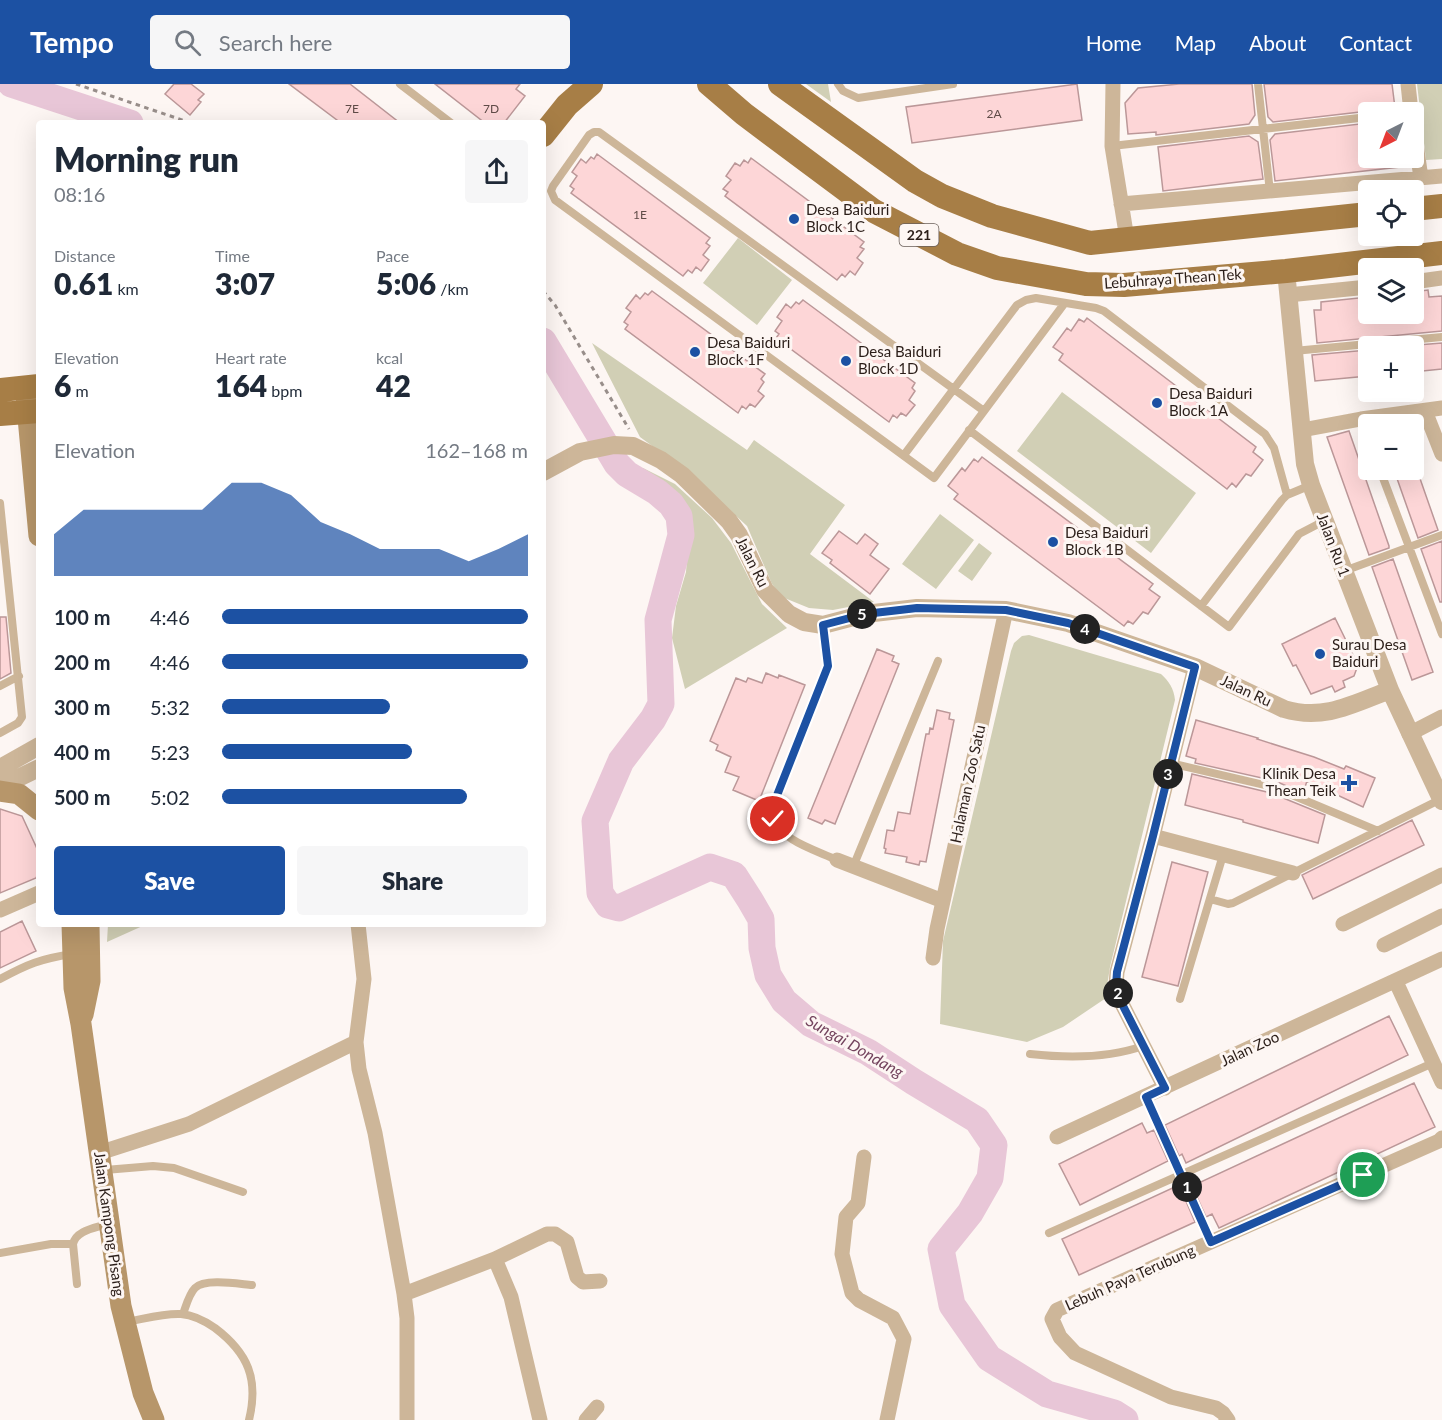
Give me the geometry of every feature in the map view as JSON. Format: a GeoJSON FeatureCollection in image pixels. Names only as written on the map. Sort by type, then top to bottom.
{"type":"FeatureCollection","features":[{"type":"Feature","properties":{"kind":"main road"},"geometry":{"type":"LineString","coordinates":[[546,131],[571,94],[591,84]]}},
{"type":"Feature","properties":{"kind":"main road","name":"Lebuhraya Thean Tek"},"geometry":{"type":"LineString","coordinates":[[710,84],[744,114],[873,211],[957,254],[997,268],[1086,284],[1124,285],[1286,272],[1442,252]]}},
{"type":"Feature","properties":{"kind":"main road"},"geometry":{"type":"LineString","coordinates":[[780,84],[915,181],[942,196],[992,216],[1090,243],[1358,215]]}},
{"type":"Feature","properties":{"kind":"main road"},"geometry":{"type":"LineString","coordinates":[[1424,208],[1442,206]]}},
{"type":"Feature","properties":{"kind":"main road"},"geometry":{"type":"LineString","coordinates":[[0,390],[32,387],[36,474]]}},
{"type":"Feature","properties":{"kind":"main road"},"geometry":{"type":"LineString","coordinates":[[0,414],[33,411]]}},
{"type":"Feature","properties":{"kind":"main road"},"geometry":{"type":"LineString","coordinates":[[0,789],[19,794],[36,808]]}},
{"type":"Feature","properties":{"kind":"main road","name":"Jalan Kampong Pisang"},"geometry":{"type":"LineString","coordinates":[[72,927],[74,988],[125,1322],[143,1393],[154,1420]]}},
{"type":"Feature","properties":{"kind":"main road","name":"Jalan Kampong Pisang"},"geometry":{"type":"LineString","coordinates":[[81,1024],[90,981],[89,927]]}},
{"type":"Feature","properties":{"kind":"street"},"geometry":{"type":"LineString","coordinates":[[1113,84],[1112,146],[1127,239]]}},
{"type":"Feature","properties":{"kind":"street"},"geometry":{"type":"LineString","coordinates":[[1408,84],[1410,102]]}},
{"type":"Feature","properties":{"kind":"street"},"geometry":{"type":"LineString","coordinates":[[1420,168],[1421,178]]}},
{"type":"Feature","properties":{"kind":"street"},"geometry":{"type":"LineString","coordinates":[[1121,204],[1442,176]]}},
{"type":"Feature","properties":{"kind":"street","name":"Jalan Ru 1"},"geometry":{"type":"LineString","coordinates":[[1286,272],[1305,464],[1343,572],[1390,690],[1442,800]]}},
{"type":"Feature","properties":{"kind":"street"},"geometry":{"type":"LineString","coordinates":[[1424,280],[1442,278]]}},
{"type":"Feature","properties":{"kind":"street"},"geometry":{"type":"LineString","coordinates":[[1288,295],[1358,287]]}},
{"type":"Feature","properties":{"kind":"street"},"geometry":{"type":"LineString","coordinates":[[1401,414],[1442,408]]}},
{"type":"Feature","properties":{"kind":"street"},"geometry":{"type":"LineString","coordinates":[[1425,411],[1442,454]]}},
{"type":"Feature","properties":{"kind":"street"},"geometry":{"type":"LineString","coordinates":[[1302,430],[1358,420]]}},
{"type":"Feature","properties":{"kind":"street","name":"Jalan Ru"},"geometry":{"type":"LineString","coordinates":[[546,470],[580,452],[614,445],[625,445],[644,451],[682,475],[729,521],[739,535],[765,590],[789,614],[804,622],[823,625],[865,614],[917,608],[1006,610],[1068,623],[1195,667],[1284,709],[1298,713],[1333,712],[1390,690]]}},
{"type":"Feature","properties":{"kind":"street","name":"Halaman Zoo Satu"},"geometry":{"type":"LineString","coordinates":[[933,958],[943,901],[1006,610]]}},
{"type":"Feature","properties":{"kind":"street"},"geometry":{"type":"LineString","coordinates":[[1165,1088],[1120,1000],[1116,986],[1117,972],[1195,667]]}},
{"type":"Feature","properties":{"kind":"street"},"geometry":{"type":"LineString","coordinates":[[1409,734],[1442,717]]}},
{"type":"Feature","properties":{"kind":"street"},"geometry":{"type":"LineString","coordinates":[[0,768],[36,748]]}},
{"type":"Feature","properties":{"kind":"street"},"geometry":{"type":"LineString","coordinates":[[0,789],[36,770]]}},
{"type":"Feature","properties":{"kind":"street"},"geometry":{"type":"LineString","coordinates":[[1153,836],[1293,873]]}},
{"type":"Feature","properties":{"kind":"street"},"geometry":{"type":"LineString","coordinates":[[837,860],[943,901]]}},
{"type":"Feature","properties":{"kind":"street"},"geometry":{"type":"LineString","coordinates":[[1343,924],[1442,876]]}},
{"type":"Feature","properties":{"kind":"street"},"geometry":{"type":"LineString","coordinates":[[0,910],[36,894]]}},
{"type":"Feature","properties":{"kind":"street"},"geometry":{"type":"LineString","coordinates":[[1383,945],[1442,916]]}},
{"type":"Feature","properties":{"kind":"street"},"geometry":{"type":"LineString","coordinates":[[358,927],[364,979],[356,1042],[359,1070],[375,1133],[404,1294],[407,1318],[407,1420]]}},
{"type":"Feature","properties":{"kind":"street","name":"Jalan Zoo"},"geometry":{"type":"LineString","coordinates":[[1057,1137],[1442,959]]}},
{"type":"Feature","properties":{"kind":"street"},"geometry":{"type":"LineString","coordinates":[[1396,982],[1442,1082]]}},
{"type":"Feature","properties":{"kind":"street"},"geometry":{"type":"LineString","coordinates":[[100,1161],[189,1124],[356,1042]]}},
{"type":"Feature","properties":{"kind":"street","name":"Lebuh Paya Terubung"},"geometry":{"type":"LineString","coordinates":[[1228,1420],[1216,1408],[1171,1397],[1075,1353],[1060,1337],[1052,1319],[1057,1310],[1442,1138]]}},
{"type":"Feature","properties":{"kind":"street"},"geometry":{"type":"LineString","coordinates":[[864,1158],[858,1203],[846,1217],[842,1254],[852,1293],[859,1300],[893,1318],[904,1339],[887,1420]]}},
{"type":"Feature","properties":{"kind":"street"},"geometry":{"type":"LineString","coordinates":[[404,1294],[495,1259],[547,1234],[555,1234],[567,1242],[576,1277],[583,1282],[600,1281]]}},
{"type":"Feature","properties":{"kind":"street"},"geometry":{"type":"LineString","coordinates":[[495,1259],[511,1297],[540,1420]]}},
{"type":"Feature","properties":{"kind":"street"},"geometry":{"type":"LineString","coordinates":[[586,1420],[597,1407]]}},
{"type":"Feature","properties":{"kind":"lane"},"geometry":{"type":"LineString","coordinates":[[400,84],[447,120]]}},
{"type":"Feature","properties":{"kind":"lane"},"geometry":{"type":"LineString","coordinates":[[838,84],[843,91],[858,98],[953,84]]}},
{"type":"Feature","properties":{"kind":"lane"},"geometry":{"type":"LineString","coordinates":[[1258,84],[1270,192]]}},
{"type":"Feature","properties":{"kind":"lane"},"geometry":{"type":"LineString","coordinates":[[1112,146],[1358,118]]}},
{"type":"Feature","properties":{"kind":"lane"},"geometry":{"type":"LineString","coordinates":[[984,411],[599,132],[589,135],[553,186],[551,192],[555,200],[934,478],[1064,304]]}},
{"type":"Feature","properties":{"kind":"lane"},"geometry":{"type":"LineString","coordinates":[[904,455],[1021,302],[1036,298],[1104,311],[1265,434],[1274,448],[1287,495]]}},
{"type":"Feature","properties":{"kind":"lane"},"geometry":{"type":"LineString","coordinates":[[1294,351],[1442,337]]}},
{"type":"Feature","properties":{"kind":"lane"},"geometry":{"type":"LineString","coordinates":[[969,430],[1229,627],[1299,534],[1324,521]]}},
{"type":"Feature","properties":{"kind":"lane"},"geometry":{"type":"LineString","coordinates":[[1384,480],[1442,634]]}},
{"type":"Feature","properties":{"kind":"lane"},"geometry":{"type":"LineString","coordinates":[[1201,606],[1287,495],[1311,484]]}},
{"type":"Feature","properties":{"kind":"lane"},"geometry":{"type":"LineString","coordinates":[[0,503],[22,717],[18,723],[0,733]]}},
{"type":"Feature","properties":{"kind":"lane"},"geometry":{"type":"LineString","coordinates":[[1343,572],[1442,535]]}},
{"type":"Feature","properties":{"kind":"lane"},"geometry":{"type":"LineString","coordinates":[[823,625],[828,666],[771,814],[773,822],[783,834],[837,860]]}},
{"type":"Feature","properties":{"kind":"lane"},"geometry":{"type":"LineString","coordinates":[[854,867],[938,661]]}},
{"type":"Feature","properties":{"kind":"lane"},"geometry":{"type":"LineString","coordinates":[[0,686],[19,676]]}},
{"type":"Feature","properties":{"kind":"lane"},"geometry":{"type":"LineString","coordinates":[[1170,763],[1273,787],[1378,831]]}},
{"type":"Feature","properties":{"kind":"lane"},"geometry":{"type":"LineString","coordinates":[[1210,899],[1228,904],[1233,903],[1442,800]]}},
{"type":"Feature","properties":{"kind":"lane"},"geometry":{"type":"LineString","coordinates":[[1180,999],[1223,855]]}},
{"type":"Feature","properties":{"kind":"lane"},"geometry":{"type":"LineString","coordinates":[[0,980],[30,963],[74,954]]}},
{"type":"Feature","properties":{"kind":"lane"},"geometry":{"type":"LineString","coordinates":[[1030,1054],[1051,1056],[1125,1053],[1143,1046]]}},
{"type":"Feature","properties":{"kind":"lane"},"geometry":{"type":"LineString","coordinates":[[1049,1233],[1433,1063]]}},
{"type":"Feature","properties":{"kind":"lane"},"geometry":{"type":"LineString","coordinates":[[1146,1097],[1211,1242]]}},
{"type":"Feature","properties":{"kind":"lane"},"geometry":{"type":"LineString","coordinates":[[100,1161],[174,1168],[243,1192]]}},
{"type":"Feature","properties":{"kind":"lane"},"geometry":{"type":"LineString","coordinates":[[77,1284],[74,1238],[81,1233],[109,1224]]}},
{"type":"Feature","properties":{"kind":"lane"},"geometry":{"type":"LineString","coordinates":[[0,1253],[51,1244],[73,1244]]}},
{"type":"Feature","properties":{"kind":"lane"},"geometry":{"type":"LineString","coordinates":[[183,1314],[191,1294],[198,1285],[209,1282],[252,1285]]}},
{"type":"Feature","properties":{"kind":"lane"},"geometry":{"type":"LineString","coordinates":[[125,1322],[169,1314],[183,1314],[209,1324],[226,1337],[239,1350],[246,1362],[252,1381],[253,1401],[249,1420]]}},
{"type":"Feature","properties":{"kind":"path"},"geometry":{"type":"LineString","coordinates":[[76,84],[182,120]]}},
{"type":"Feature","properties":{"kind":"path"},"geometry":{"type":"LineString","coordinates":[[546,294],[555,305],[634,438]]}},
{"type":"Feature","properties":{"kind":"shaded area"},"geometry":{"type":"Polygon","coordinates":[[[806,84],[828,84],[831,102],[806,84]]]}},
{"type":"Feature","properties":{"kind":"shaded area"},"geometry":{"type":"Polygon","coordinates":[[[1417,84],[1442,84],[1442,159],[1426,160],[1424,102],[1419,102],[1417,84]]]}},
{"type":"Feature","properties":{"kind":"shaded area"},"geometry":{"type":"Polygon","coordinates":[[[738,238],[792,280],[757,325],[703,283],[738,238]]]}},
{"type":"Feature","properties":{"kind":"shaded area"},"geometry":{"type":"Polygon","coordinates":[[[592,343],[747,450],[754,440],[845,505],[810,554],[874,602],[833,610],[809,608],[782,597],[772,584],[747,526],[693,476],[640,437],[592,343]]]}},
{"type":"Feature","properties":{"kind":"shaded area"},"geometry":{"type":"Polygon","coordinates":[[[1062,392],[1196,493],[1151,553],[1017,451],[1062,392]]]}},
{"type":"Feature","properties":{"kind":"shaded area"},"geometry":{"type":"Polygon","coordinates":[[[643,468],[675,484],[712,518],[731,543],[762,604],[787,628],[685,689],[672,638],[676,606],[686,572],[690,521],[686,508],[662,490],[629,472],[643,468]]]}},
{"type":"Feature","properties":{"kind":"shaded area"},"geometry":{"type":"Polygon","coordinates":[[[940,514],[974,540],[936,589],[902,564],[940,514]]]}},
{"type":"Feature","properties":{"kind":"shaded area"},"geometry":{"type":"Polygon","coordinates":[[[979,543],[992,553],[972,581],[958,571],[979,543]]]}},
{"type":"Feature","properties":{"kind":"shaded area"},"geometry":{"type":"Polygon","coordinates":[[[1029,635],[1161,674],[1171,685],[1175,700],[1110,967],[1107,986],[1109,996],[1063,1027],[1027,1042],[940,1024],[943,941],[1011,651],[1014,643],[1022,636],[1029,635]]]}},
{"type":"Feature","properties":{"kind":"shaded area"},"geometry":{"type":"Polygon","coordinates":[[[108,927],[140,927],[107,942],[108,927]]]}},
{"type":"Feature","properties":{"kind":"building"},"geometry":{"type":"Polygon","coordinates":[[[174,84],[191,84],[204,94],[198,100],[201,102],[190,115],[165,94],[174,84]]]}},
{"type":"Feature","properties":{"kind":"building"},"geometry":{"type":"Polygon","coordinates":[[[289,84],[350,84],[396,120],[337,120],[289,84]]]}},
{"type":"Feature","properties":{"kind":"building"},"geometry":{"type":"Polygon","coordinates":[[[435,84],[520,84],[516,89],[525,96],[506,120],[481,120],[435,84]]]}},
{"type":"Feature","properties":{"kind":"building"},"geometry":{"type":"Polygon","coordinates":[[[1077,84],[1082,120],[912,143],[906,107],[1077,84]]]}},
{"type":"Feature","properties":{"kind":"building"},"geometry":{"type":"Polygon","coordinates":[[[1179,84],[1252,84],[1255,115],[1249,124],[1156,135],[1156,132],[1128,134],[1125,103],[1138,88],[1179,84]]]}},
{"type":"Feature","properties":{"kind":"building"},"geometry":{"type":"Polygon","coordinates":[[[1264,84],[1392,84],[1394,102],[1358,102],[1358,112],[1273,122],[1268,117],[1264,84]]]}},
{"type":"Feature","properties":{"kind":"building"},"geometry":{"type":"Polygon","coordinates":[[[1358,124],[1358,168],[1391,168],[1275,181],[1270,140],[1275,134],[1358,124]]]}},
{"type":"Feature","properties":{"kind":"building"},"geometry":{"type":"Polygon","coordinates":[[[1249,136],[1258,142],[1263,179],[1163,191],[1158,147],[1249,136]]]}},
{"type":"Feature","properties":{"kind":"building"},"geometry":{"type":"Polygon","coordinates":[[[597,154],[710,238],[706,243],[710,246],[703,255],[709,260],[701,271],[696,267],[692,273],[688,270],[683,276],[571,193],[574,189],[570,186],[577,176],[572,172],[581,159],[586,163],[591,157],[594,159],[597,154]]]}},
{"type":"Feature","properties":{"kind":"building","name":"Desa Baiduri Block 1C"},"geometry":{"type":"Polygon","coordinates":[[[751,158],[864,242],[860,247],[864,249],[857,258],[863,263],[855,275],[850,271],[845,277],[842,274],[837,280],[725,196],[728,192],[723,189],[731,180],[726,176],[735,163],[740,166],[744,160],[748,163],[751,158]]]}},
{"type":"Feature","properties":{"kind":"building"},"geometry":{"type":"Polygon","coordinates":[[[1428,290],[1429,297],[1442,296],[1442,331],[1390,336],[1358,336],[1358,339],[1317,343],[1314,310],[1321,310],[1321,302],[1358,298],[1358,324],[1424,324],[1424,291],[1428,290]]]}},
{"type":"Feature","properties":{"kind":"building","name":"Desa Baiduri Block 1F"},"geometry":{"type":"Polygon","coordinates":[[[652,291],[765,374],[761,379],[764,382],[758,391],[764,396],[755,407],[750,404],[746,409],[742,406],[738,413],[625,329],[628,325],[624,322],[631,312],[626,308],[636,295],[640,299],[645,293],[648,295],[652,291]]]}},
{"type":"Feature","properties":{"kind":"building","name":"Desa Baiduri Block 1D"},"geometry":{"type":"Polygon","coordinates":[[[803,300],[915,383],[912,388],[915,391],[909,400],[915,405],[906,416],[901,413],[897,418],[893,415],[889,422],[776,338],[779,334],[775,331],[782,321],[777,317],[786,304],[791,308],[796,302],[799,304],[803,300]]]}},
{"type":"Feature","properties":{"kind":"building","name":"Desa Baiduri Block 1A"},"geometry":{"type":"Polygon","coordinates":[[[1087,318],[1256,447],[1253,452],[1263,460],[1251,476],[1246,474],[1236,487],[1232,483],[1227,489],[1059,360],[1063,354],[1053,347],[1067,328],[1071,331],[1079,319],[1084,322],[1087,318]]]}},
{"type":"Feature","properties":{"kind":"building"},"geometry":{"type":"Polygon","coordinates":[[[1442,343],[1442,369],[1424,371],[1424,344],[1442,343]]]}},
{"type":"Feature","properties":{"kind":"building"},"geometry":{"type":"Polygon","coordinates":[[[1358,351],[1358,377],[1315,381],[1312,355],[1358,351]]]}},
{"type":"Feature","properties":{"kind":"building"},"geometry":{"type":"Polygon","coordinates":[[[1349,431],[1358,457],[1358,480],[1366,480],[1389,548],[1369,555],[1327,437],[1349,431]]]}},
{"type":"Feature","properties":{"kind":"building","name":"Desa Baiduri Block 1B"},"geometry":{"type":"Polygon","coordinates":[[[982,457],[1153,584],[1149,589],[1160,597],[1148,614],[1143,612],[1133,624],[1128,621],[1124,626],[954,499],[958,494],[948,486],[962,468],[965,471],[974,459],[978,462],[982,457]]]}},
{"type":"Feature","properties":{"kind":"building"},"geometry":{"type":"Polygon","coordinates":[[[1398,480],[1420,480],[1438,530],[1418,538],[1398,480]]]}},
{"type":"Feature","properties":{"kind":"building"},"geometry":{"type":"Polygon","coordinates":[[[839,531],[857,544],[865,534],[878,544],[870,555],[889,569],[870,594],[830,563],[832,560],[822,553],[839,531]]]}},
{"type":"Feature","properties":{"kind":"building"},"geometry":{"type":"Polygon","coordinates":[[[1442,541],[1442,602],[1440,602],[1421,549],[1442,541]]]}},
{"type":"Feature","properties":{"kind":"building"},"geometry":{"type":"Polygon","coordinates":[[[1393,559],[1433,672],[1412,680],[1372,567],[1393,559]]]}},
{"type":"Feature","properties":{"kind":"building"},"geometry":{"type":"Polygon","coordinates":[[[0,617],[6,617],[11,673],[0,679],[0,617]]]}},
{"type":"Feature","properties":{"kind":"building","name":"Surau Desa Baiduri"},"geometry":{"type":"Polygon","coordinates":[[[1335,618],[1358,665],[1354,676],[1343,681],[1345,687],[1335,692],[1332,686],[1311,694],[1282,644],[1335,618]]]}},
{"type":"Feature","properties":{"kind":"building"},"geometry":{"type":"Polygon","coordinates":[[[877,649],[894,656],[892,661],[899,664],[835,824],[825,820],[822,824],[808,818],[877,649]]]}},
{"type":"Feature","properties":{"kind":"building"},"geometry":{"type":"Polygon","coordinates":[[[766,673],[778,678],[779,675],[805,685],[759,801],[733,790],[739,777],[725,772],[731,757],[716,750],[718,745],[710,741],[736,678],[746,682],[748,678],[762,683],[766,673]]]}},
{"type":"Feature","properties":{"kind":"building"},"geometry":{"type":"Polygon","coordinates":[[[937,710],[950,713],[949,719],[954,720],[926,862],[920,861],[919,865],[906,862],[907,857],[885,853],[884,848],[887,830],[894,831],[898,812],[910,814],[926,734],[929,734],[930,728],[933,729],[937,710]]]}},
{"type":"Feature","properties":{"kind":"building"},"geometry":{"type":"Polygon","coordinates":[[[1196,720],[1258,738],[1344,769],[1346,766],[1375,778],[1363,807],[1307,781],[1303,793],[1275,781],[1195,763],[1196,759],[1186,756],[1196,720]]]}},
{"type":"Feature","properties":{"kind":"building"},"geometry":{"type":"Polygon","coordinates":[[[1192,774],[1271,793],[1325,815],[1318,843],[1185,805],[1192,774]]]}},
{"type":"Feature","properties":{"kind":"building"},"geometry":{"type":"Polygon","coordinates":[[[0,809],[22,816],[36,846],[36,878],[0,893],[0,809]]]}},
{"type":"Feature","properties":{"kind":"building"},"geometry":{"type":"Polygon","coordinates":[[[1412,820],[1424,845],[1313,899],[1302,875],[1412,820]]]}},
{"type":"Feature","properties":{"kind":"building"},"geometry":{"type":"Polygon","coordinates":[[[1172,862],[1208,872],[1178,986],[1142,977],[1172,862]]]}},
{"type":"Feature","properties":{"kind":"building"},"geometry":{"type":"Polygon","coordinates":[[[22,921],[36,951],[0,968],[0,932],[22,921]]]}},
{"type":"Feature","properties":{"kind":"building"},"geometry":{"type":"Polygon","coordinates":[[[1389,1016],[1408,1055],[1186,1163],[1182,1154],[1179,1156],[1165,1125],[1389,1016]]]}},
{"type":"Feature","properties":{"kind":"building"},"geometry":{"type":"Polygon","coordinates":[[[1414,1083],[1435,1127],[1219,1228],[1212,1214],[1206,1217],[1192,1186],[1414,1083]]]}},
{"type":"Feature","properties":{"kind":"building"},"geometry":{"type":"Polygon","coordinates":[[[1142,1123],[1147,1133],[1154,1130],[1168,1161],[1080,1205],[1059,1164],[1142,1123]]]}},
{"type":"Feature","properties":{"kind":"building"},"geometry":{"type":"Polygon","coordinates":[[[1179,1185],[1195,1222],[1079,1275],[1062,1239],[1179,1185]]]}},
{"type":"Feature","properties":{"kind":"waterway","name":"Sungai Dondang"},"geometry":{"type":"LineString","coordinates":[[11,84],[121,120]]}},
{"type":"Feature","properties":{"kind":"waterway","name":"Sungai Dondang"},"geometry":{"type":"LineString","coordinates":[[546,346],[617,464],[627,474],[657,492],[671,504],[679,516],[681,535],[658,620],[661,704],[653,719],[621,761],[595,821],[600,893],[608,905],[619,908],[710,867],[734,875],[761,919],[762,948],[768,975],[784,1001],[811,1024],[868,1052],[977,1120],[994,1145],[990,1178],[970,1213],[941,1249],[952,1305],[989,1358],[1047,1394],[1114,1413],[1125,1420]]}},
{"type":"Feature","properties":{"kind":"place","name":"Desa Baiduri Block 1C"},"geometry":{"type":"Point","coordinates":[794,219]}},
{"type":"Feature","properties":{"kind":"place","name":"Desa Baiduri Block 1F"},"geometry":{"type":"Point","coordinates":[695,352]}},
{"type":"Feature","properties":{"kind":"place","name":"Desa Baiduri Block 1D"},"geometry":{"type":"Point","coordinates":[846,361]}},
{"type":"Feature","properties":{"kind":"place","name":"Desa Baiduri Block 1A"},"geometry":{"type":"Point","coordinates":[1157,403]}},
{"type":"Feature","properties":{"kind":"place","name":"Desa Baiduri Block 1B"},"geometry":{"type":"Point","coordinates":[1053,542]}},
{"type":"Feature","properties":{"kind":"place","name":"Surau Desa Baiduri"},"geometry":{"type":"Point","coordinates":[1320,654]}},
{"type":"Feature","properties":{"kind":"place","name":"Klinik Desa Thean Teik"},"geometry":{"type":"Point","coordinates":[1349,783]}},
{"type":"Feature","properties":{"kind":"route"},"geometry":{"type":"LineString","coordinates":[[773,819],[772,808],[828,666],[823,625],[865,614],[917,608],[1006,610],[1068,623],[1195,667],[1117,972],[1116,986],[1120,1000],[1165,1088],[1146,1097],[1211,1242],[1363,1175]]}}]}
